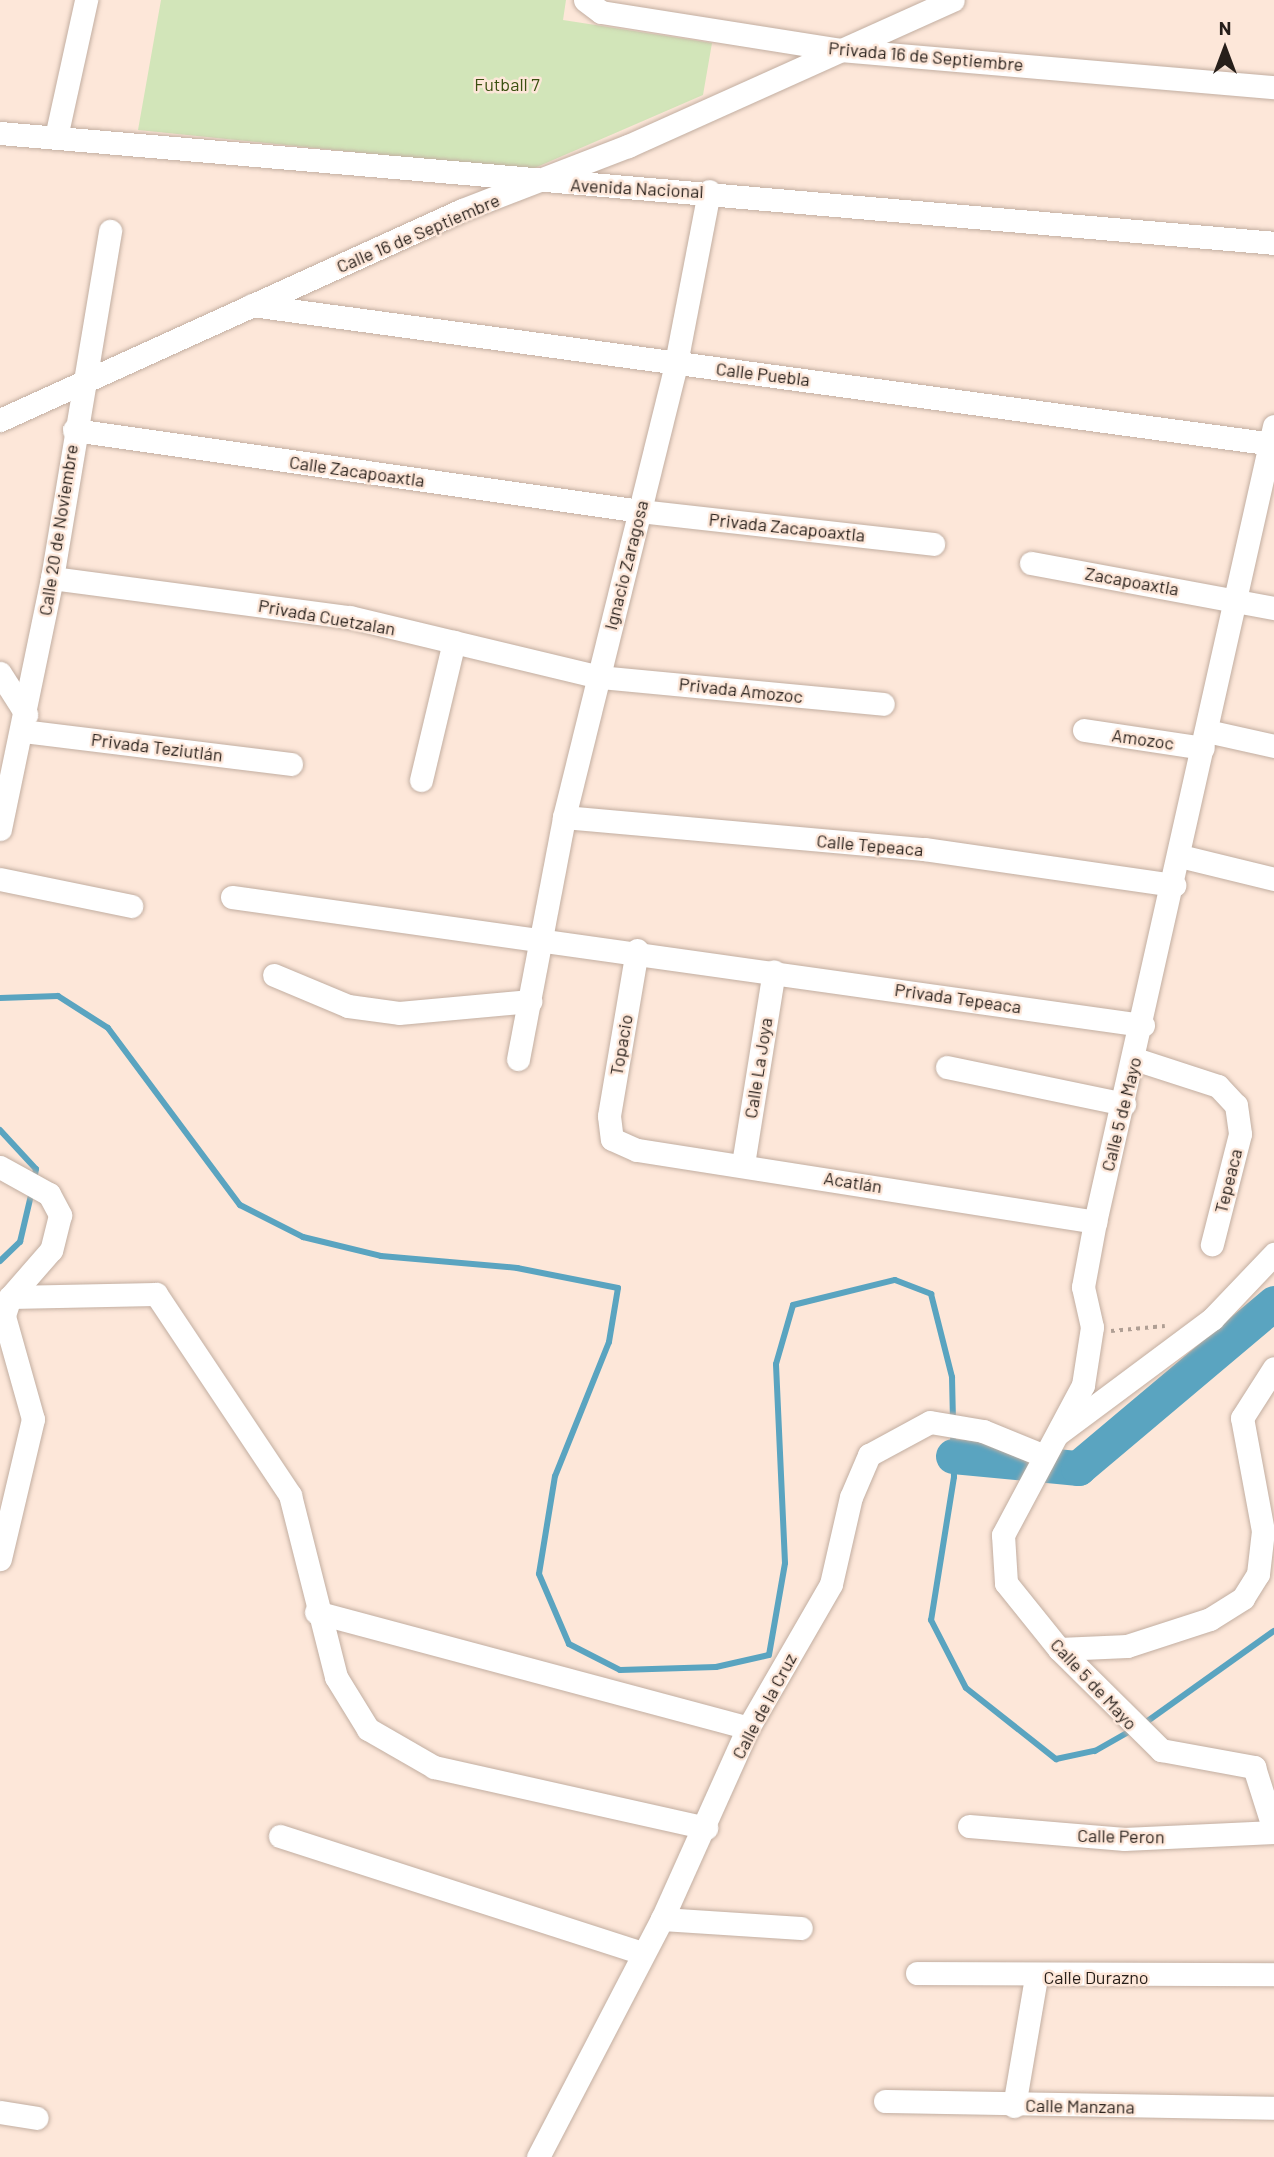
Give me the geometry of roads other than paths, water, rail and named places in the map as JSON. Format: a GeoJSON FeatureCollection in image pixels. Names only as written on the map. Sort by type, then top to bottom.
{"type":"FeatureCollection","features":[{"type":"Feature","properties":{"kind":"street"},"geometry":{"type":"LineString","coordinates":[[56,137],[86,0]]}},
{"type":"Feature","properties":{"kind":"street","name":"Privada 16 de Septiembre"},"geometry":{"type":"LineString","coordinates":[[584,0],[601,12],[841,50],[1274,87]]}},
{"type":"Feature","properties":{"kind":"street","name":"Calle 16 de Septiembre"},"geometry":{"type":"LineString","coordinates":[[0,420],[82,378],[462,210],[541,183],[953,0]]}},
{"type":"Feature","properties":{"kind":"street","name":"Avenida Nacional"},"geometry":{"type":"LineString","coordinates":[[0,133],[541,183],[709,191],[1274,243]]}},
{"type":"Feature","properties":{"kind":"street","name":"Ignacio Zaragosa"},"geometry":{"type":"LineString","coordinates":[[518,1059],[543,939],[564,817],[677,363],[709,191]]}},
{"type":"Feature","properties":{"kind":"street","name":"Calle 20 de Noviembre"},"geometry":{"type":"LineString","coordinates":[[0,829],[52,578],[82,378],[110,231]]}},
{"type":"Feature","properties":{"kind":"street","name":"Calle Puebla"},"geometry":{"type":"LineString","coordinates":[[252,305],[677,363],[1273,438]]}},
{"type":"Feature","properties":{"kind":"street","name":"Calle Zacapoaxtla"},"geometry":{"type":"LineString","coordinates":[[74,430],[640,511]]}},
{"type":"Feature","properties":{"kind":"street","name":"Calle 5 de Mayo"},"geometry":{"type":"LineString","coordinates":[[1273,438],[1233,598],[1174,885],[1095,1222],[1083,1287],[1091,1327],[1083,1385],[1041,1456],[1003,1535],[1006,1583],[1059,1649],[1095,1682],[1145,1740],[1161,1750],[1254,1768],[1274,1831]]}},
{"type":"Feature","properties":{"kind":"street","name":"Privada Zacapoaxtla"},"geometry":{"type":"LineString","coordinates":[[640,511],[933,544]]}},
{"type":"Feature","properties":{"kind":"street","name":"Zacapoaxtla"},"geometry":{"type":"LineString","coordinates":[[1031,564],[1233,598],[1274,608]]}},
{"type":"Feature","properties":{"kind":"street","name":"Privada Cuetzalan"},"geometry":{"type":"LineString","coordinates":[[52,578],[350,617],[599,677]]}},
{"type":"Feature","properties":{"kind":"street"},"geometry":{"type":"LineString","coordinates":[[421,780],[454,642]]}},
{"type":"Feature","properties":{"kind":"street"},"geometry":{"type":"LineString","coordinates":[[0,673],[24,722]]}},
{"type":"Feature","properties":{"kind":"street","name":"Privada Amozoc"},"geometry":{"type":"LineString","coordinates":[[599,677],[883,704]]}},
{"type":"Feature","properties":{"kind":"street","name":"Privada Teziutlán"},"geometry":{"type":"LineString","coordinates":[[24,722],[291,764]]}},
{"type":"Feature","properties":{"kind":"street","name":"Amozoc"},"geometry":{"type":"LineString","coordinates":[[1084,730],[1274,746]]}},
{"type":"Feature","properties":{"kind":"street","name":"Calle Tepeaca"},"geometry":{"type":"LineString","coordinates":[[564,817],[924,849],[1174,885]]}},
{"type":"Feature","properties":{"kind":"street"},"geometry":{"type":"LineString","coordinates":[[1180,856],[1274,879]]}},
{"type":"Feature","properties":{"kind":"street"},"geometry":{"type":"LineString","coordinates":[[0,879],[131,906]]}},
{"type":"Feature","properties":{"kind":"street"},"geometry":{"type":"LineString","coordinates":[[232,897],[637,950],[774,971]]}},
{"type":"Feature","properties":{"kind":"street","name":"Topacio"},"geometry":{"type":"LineString","coordinates":[[612,1139],[609,1116],[637,950]]}},
{"type":"Feature","properties":{"kind":"street","name":"Privada Tepeaca"},"geometry":{"type":"LineString","coordinates":[[774,971],[1143,1025]]}},
{"type":"Feature","properties":{"kind":"street","name":"Calle La Joya"},"geometry":{"type":"LineString","coordinates":[[743,1164],[774,971]]}},
{"type":"Feature","properties":{"kind":"street"},"geometry":{"type":"LineString","coordinates":[[274,975],[348,1006],[398,1013],[530,1001]]}},
{"type":"Feature","properties":{"kind":"street","name":"Tepeaca"},"geometry":{"type":"LineString","coordinates":[[1135,1059],[1218,1086],[1236,1105],[1240,1133],[1212,1244]]}},
{"type":"Feature","properties":{"kind":"street"},"geometry":{"type":"LineString","coordinates":[[947,1067],[1124,1104]]}},
{"type":"Feature","properties":{"kind":"street","name":"Acatlán"},"geometry":{"type":"LineString","coordinates":[[612,1139],[637,1150],[743,1164],[1095,1222]]}},
{"type":"Feature","properties":{"kind":"street"},"geometry":{"type":"LineString","coordinates":[[0,1559],[33,1419],[6,1332],[10,1297],[51,1250],[61,1216],[56,1203],[8,1172]]}},
{"type":"Feature","properties":{"kind":"street"},"geometry":{"type":"LineString","coordinates":[[1041,1456],[1212,1319],[1274,1254]]}},
{"type":"Feature","properties":{"kind":"street"},"geometry":{"type":"LineString","coordinates":[[10,1297],[156,1294],[290,1495],[316,1612],[336,1677],[368,1729],[434,1767],[706,1828]]}},
{"type":"Feature","properties":{"kind":"street"},"geometry":{"type":"LineString","coordinates":[[1059,1649],[1127,1646],[1210,1619],[1243,1598],[1258,1574],[1269,1530],[1242,1418],[1274,1368]]}},
{"type":"Feature","properties":{"kind":"street","name":"Calle de la Cruz"},"geometry":{"type":"LineString","coordinates":[[538,2157],[662,1919],[706,1828],[748,1728],[831,1584],[851,1497],[869,1455],[930,1422],[966,1428],[1041,1456]]}},
{"type":"Feature","properties":{"kind":"street"},"geometry":{"type":"LineString","coordinates":[[316,1612],[748,1728]]}},
{"type":"Feature","properties":{"kind":"street","name":"Calle Peron"},"geometry":{"type":"LineString","coordinates":[[969,1826],[1124,1839],[1274,1831]]}},
{"type":"Feature","properties":{"kind":"street"},"geometry":{"type":"LineString","coordinates":[[280,1836],[643,1953]]}},
{"type":"Feature","properties":{"kind":"street"},"geometry":{"type":"LineString","coordinates":[[662,1919],[801,1928]]}},
{"type":"Feature","properties":{"kind":"street","name":"Calle Durazno"},"geometry":{"type":"LineString","coordinates":[[917,1973],[1036,1977],[1274,1975]]}},
{"type":"Feature","properties":{"kind":"street"},"geometry":{"type":"LineString","coordinates":[[1014,2106],[1036,1977]]}},
{"type":"Feature","properties":{"kind":"street","name":"Calle Manzana"},"geometry":{"type":"LineString","coordinates":[[885,2101],[1014,2106],[1274,2108]]}},
{"type":"Feature","properties":{"kind":"street"},"geometry":{"type":"LineString","coordinates":[[0,2112],[37,2118]]}},
{"type":"Feature","properties":{"kind":"waterway"},"geometry":{"type":"LineString","coordinates":[[0,998],[58,996],[108,1028],[240,1205],[303,1237],[381,1256],[517,1268],[618,1288],[609,1342],[555,1476],[539,1574],[569,1644],[620,1670],[716,1667],[769,1655],[785,1563],[776,1364],[793,1305],[895,1280],[931,1294],[952,1377],[953,1420]]}},
{"type":"Feature","properties":{"kind":"waterway"},"geometry":{"type":"LineString","coordinates":[[0,1130],[36,1169],[34,1180]]}},
{"type":"Feature","properties":{"kind":"waterway"},"geometry":{"type":"LineString","coordinates":[[0,1261],[20,1242],[32,1191]]}},
{"type":"Feature","properties":{"kind":"waterway"},"geometry":{"type":"LineString","coordinates":[[953,1456],[1078,1468],[1274,1303]]}},
{"type":"Feature","properties":{"kind":"waterway"},"geometry":{"type":"LineString","coordinates":[[953,1430],[954,1477],[931,1620],[966,1688],[1056,1759],[1095,1751],[1132,1730]]}},
{"type":"Feature","properties":{"kind":"waterway"},"geometry":{"type":"LineString","coordinates":[[1142,1725],[1274,1631]]}},
{"type":"Feature","properties":{"kind":"park label","name":"Futball 7"},"geometry":{"type":"Point","coordinates":[507,84]}}]}
